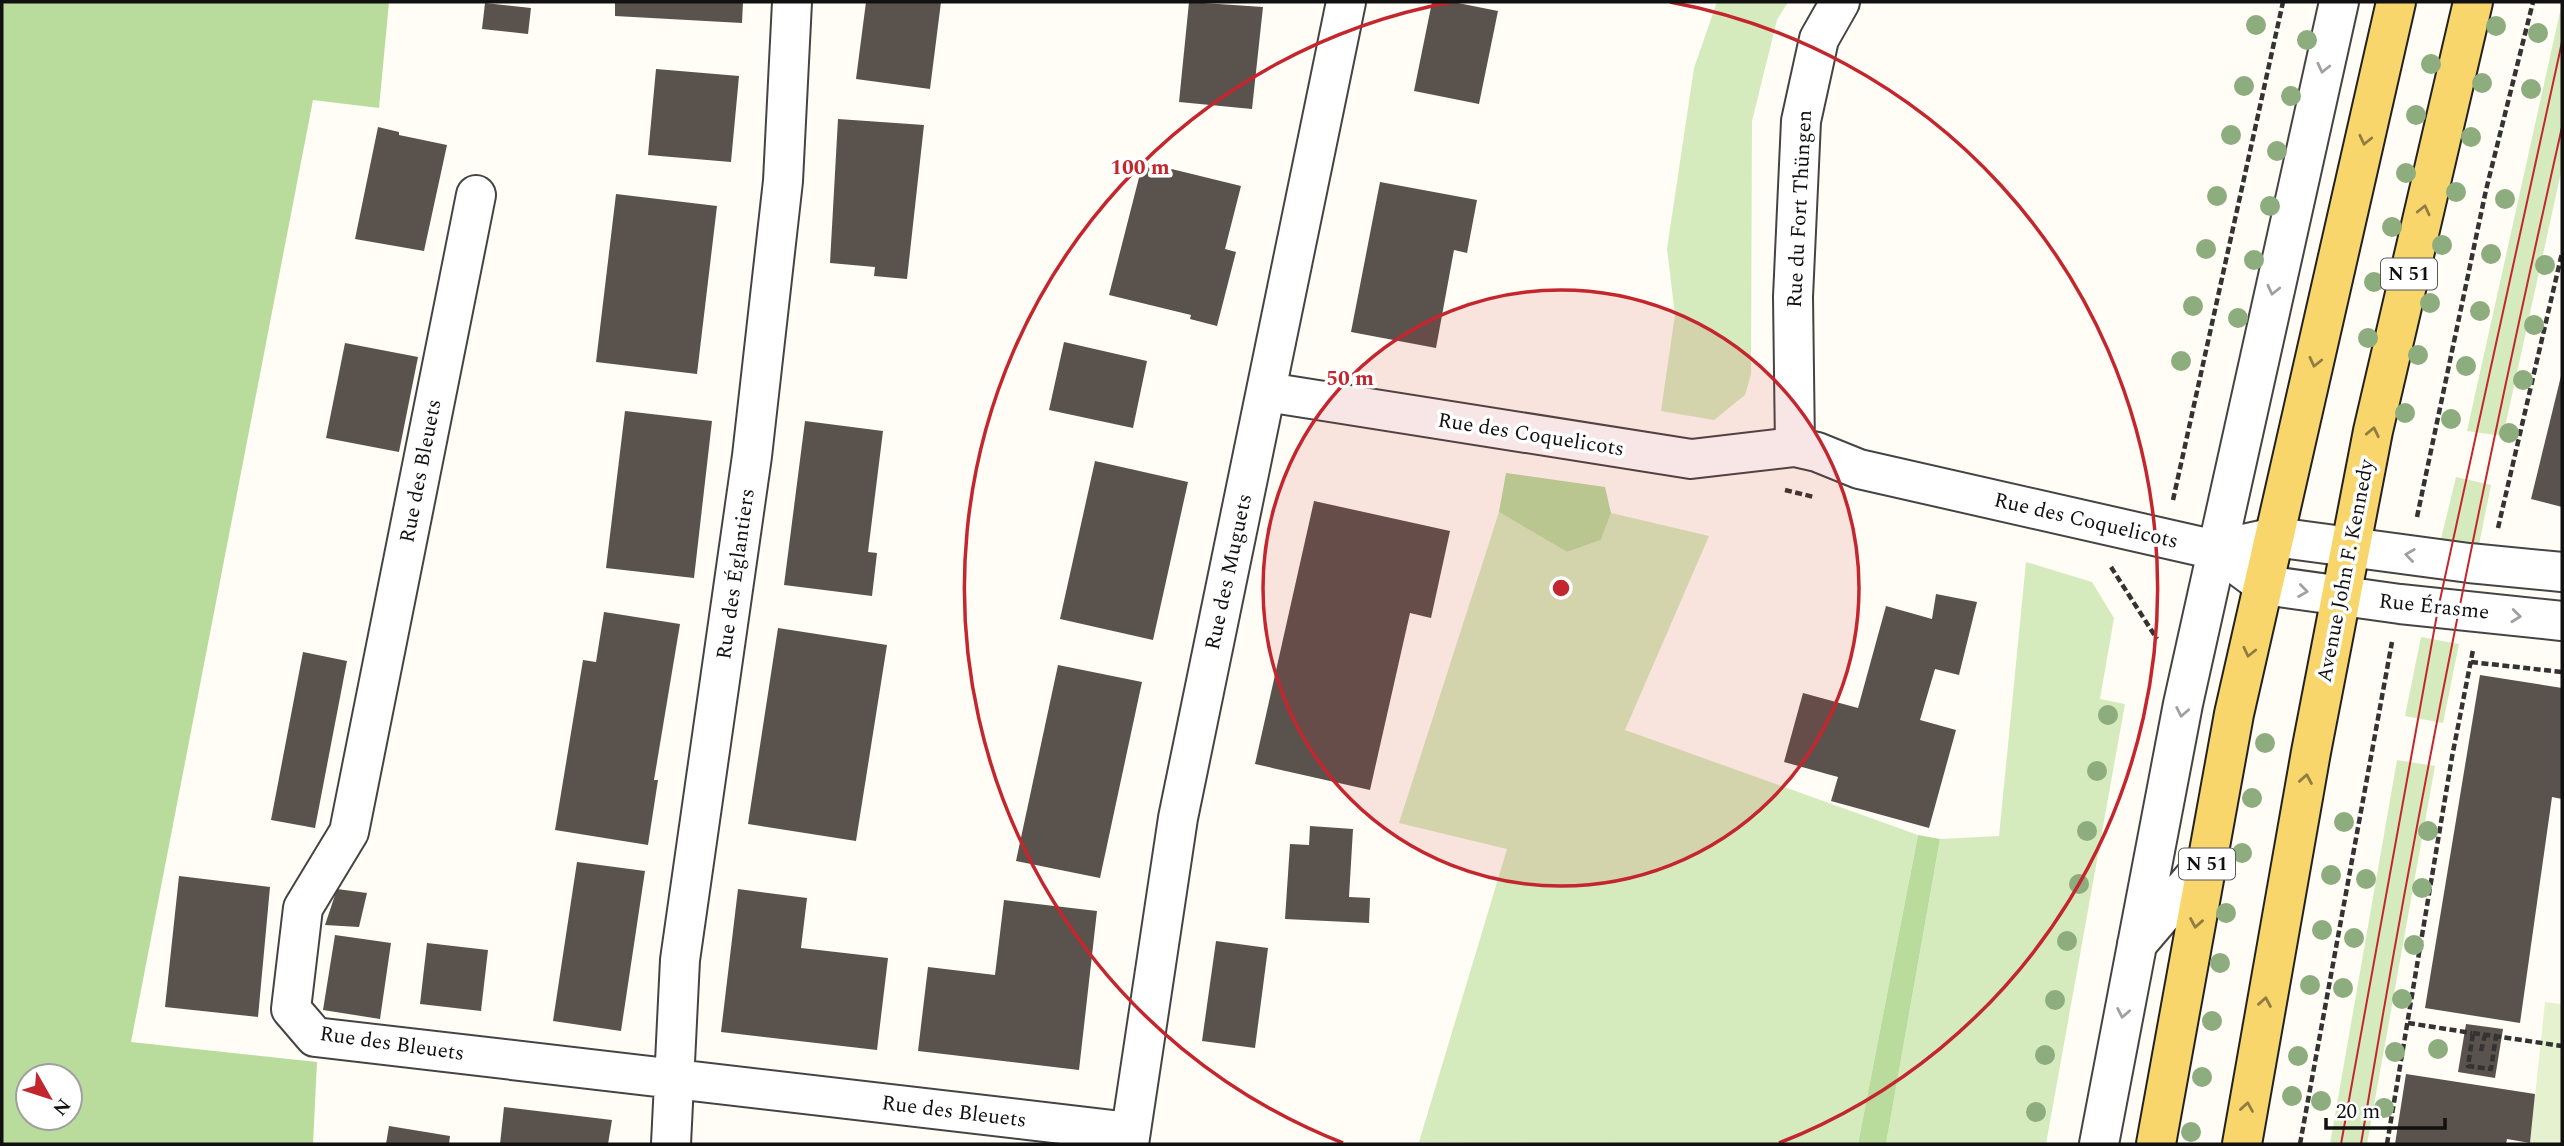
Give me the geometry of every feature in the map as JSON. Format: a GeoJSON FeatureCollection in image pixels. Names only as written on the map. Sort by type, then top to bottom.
{"type":"FeatureCollection","features":[{"type":"Feature","properties":{"kind":"main road","name":"N 51"},"geometry":{"type":"LineString","coordinates":[[2156,1144],[2234,714],[2396,2]]}},
{"type":"Feature","properties":{"kind":"main road","name":"Avenue John F. Kennedy"},"geometry":{"type":"LineString","coordinates":[[2242,1144],[2373,431],[2473,2]]}},
{"type":"Feature","properties":{"kind":"street","name":"Rue des Églantiers"},"geometry":{"type":"LineString","coordinates":[[671,1144],[680,960],[752,456],[783,181],[792,2]]}},
{"type":"Feature","properties":{"kind":"street","name":"Rue des Muguets"},"geometry":{"type":"LineString","coordinates":[[1129,1138],[1178,818],[1346,2]]}},
{"type":"Feature","properties":{"kind":"street","name":"Rue du Fort Thüngen"},"geometry":{"type":"LineString","coordinates":[[1795,447],[1792,396],[1801,121],[1819,39],[1839,2]]}},
{"type":"Feature","properties":{"kind":"street"},"geometry":{"type":"LineString","coordinates":[[2099,1144],[2216,550],[2339,2]]}},
{"type":"Feature","properties":{"kind":"street","name":"Rue des Bleuets"},"geometry":{"type":"LineString","coordinates":[[475,195],[349,832],[303,908],[291,1009],[315,1037],[1129,1138]]}},
{"type":"Feature","properties":{"kind":"street","name":"Rue des Coquelicots"},"geometry":{"type":"LineString","coordinates":[[1267,392],[1691,459],[1795,447],[1817,452],[1859,469],[2216,550],[2275,537]]}},
{"type":"Feature","properties":{"kind":"street"},"geometry":{"type":"LineString","coordinates":[[2275,537],[2562,572]]}},
{"type":"Feature","properties":{"kind":"street","name":"Rue des Coquelicots"},"geometry":{"type":"LineString","coordinates":[[2216,550],[2264,585]]}},
{"type":"Feature","properties":{"kind":"street","name":"Rue Érasme"},"geometry":{"type":"LineString","coordinates":[[2264,585],[2341,597],[2562,621]]}},
{"type":"Feature","properties":{"kind":"street"},"geometry":{"type":"LineString","coordinates":[[2136,946],[2208,861]]}},
{"type":"Feature","properties":{"kind":"path"},"geometry":{"type":"LineString","coordinates":[[2165,540],[2199,374],[2283,2]]}},
{"type":"Feature","properties":{"kind":"path"},"geometry":{"type":"LineString","coordinates":[[2499,523],[2562,253]]}},
{"type":"Feature","properties":{"kind":"path"},"geometry":{"type":"LineString","coordinates":[[2471,662],[2562,672]]}},
{"type":"Feature","properties":{"kind":"path"},"geometry":{"type":"LineString","coordinates":[[2387,1144],[2452,757]]}},
{"type":"Feature","properties":{"kind":"path"},"geometry":{"type":"LineString","coordinates":[[2408,1023],[2562,1046]]}},
{"type":"Feature","properties":{"kind":"path"},"geometry":{"type":"LineString","coordinates":[[2473,1033],[2468,1066],[2491,1069],[2496,1037],[2483,1035]]}},
{"type":"Feature","properties":{"kind":"path"},"geometry":{"type":"LineString","coordinates":[[2481,1051],[2483,1035]]}},
{"type":"Feature","properties":{"kind":"green space"},"geometry":{"type":"Polygon","coordinates":[[[2,2],[389,2],[379,108],[313,100],[131,1042],[317,1062],[313,1144],[2,1144],[2,2]]]}},
{"type":"Feature","properties":{"kind":"green space"},"geometry":{"type":"Polygon","coordinates":[[[1717,2],[1788,2],[1777,20],[1752,121],[1751,374],[1745,395],[1714,420],[1661,411],[1675,315],[1667,249],[1694,68],[1717,2]]]}},
{"type":"Feature","properties":{"kind":"green space"},"geometry":{"type":"Polygon","coordinates":[[[2562,3],[2562,168],[2503,436],[2467,431],[2562,3]]]}},
{"type":"Feature","properties":{"kind":"green space"},"geometry":{"type":"Polygon","coordinates":[[[1506,473],[1605,487],[1611,513],[1601,540],[1567,552],[1499,512],[1506,473]]]}},
{"type":"Feature","properties":{"kind":"green space"},"geometry":{"type":"Polygon","coordinates":[[[2456,477],[2491,485],[2479,545],[2441,539],[2456,477]]]}},
{"type":"Feature","properties":{"kind":"green space"},"geometry":{"type":"Polygon","coordinates":[[[1499,512],[1567,552],[1601,540],[1611,513],[1709,536],[1625,730],[1918,835],[1858,1144],[1419,1142],[1507,849],[1399,823],[1499,512]]]}},
{"type":"Feature","properties":{"kind":"green space"},"geometry":{"type":"Polygon","coordinates":[[[2026,562],[2092,582],[2114,618],[2100,699],[2125,704],[2046,1144],[1886,1144],[1940,839],[1999,836],[2026,562]]]}},
{"type":"Feature","properties":{"kind":"green space"},"geometry":{"type":"Polygon","coordinates":[[[2421,637],[2459,644],[2443,723],[2405,716],[2421,637]]]}},
{"type":"Feature","properties":{"kind":"green space"},"geometry":{"type":"Polygon","coordinates":[[[2397,760],[2435,766],[2367,1144],[2330,1144],[2397,760]]]}},
{"type":"Feature","properties":{"kind":"green space"},"geometry":{"type":"Polygon","coordinates":[[[1918,835],[1940,839],[1886,1144],[1858,1144],[1918,835]]]}},
{"type":"Feature","properties":{"kind":"green space"},"geometry":{"type":"Polygon","coordinates":[[[2545,1002],[2562,1004],[2562,1144],[2530,1144],[2545,1002]]]}},
{"type":"Feature","properties":{"kind":"building"},"geometry":{"type":"Polygon","coordinates":[[[615,2],[743,2],[742,23],[615,16],[615,2]]]}},
{"type":"Feature","properties":{"kind":"building"},"geometry":{"type":"Polygon","coordinates":[[[866,2],[941,2],[930,89],[856,79],[866,2]]]}},
{"type":"Feature","properties":{"kind":"building"},"geometry":{"type":"Polygon","coordinates":[[[1189,2],[1263,7],[1252,109],[1179,102],[1189,2]]]}},
{"type":"Feature","properties":{"kind":"building"},"geometry":{"type":"Polygon","coordinates":[[[1432,2],[1453,2],[1498,11],[1479,104],[1414,91],[1432,2]]]}},
{"type":"Feature","properties":{"kind":"building"},"geometry":{"type":"Polygon","coordinates":[[[485,3],[531,8],[528,34],[482,29],[485,3]]]}},
{"type":"Feature","properties":{"kind":"building"},"geometry":{"type":"Polygon","coordinates":[[[656,69],[739,76],[731,162],[648,155],[656,69]]]}},
{"type":"Feature","properties":{"kind":"building"},"geometry":{"type":"Polygon","coordinates":[[[838,119],[924,125],[907,279],[874,276],[875,267],[830,263],[838,119]]]}},
{"type":"Feature","properties":{"kind":"building"},"geometry":{"type":"Polygon","coordinates":[[[378,127],[399,132],[399,135],[447,145],[424,251],[355,239],[378,127]]]}},
{"type":"Feature","properties":{"kind":"building"},"geometry":{"type":"Polygon","coordinates":[[[1143,162],[1241,186],[1225,249],[1236,252],[1217,326],[1190,319],[1191,315],[1109,295],[1143,162]]]}},
{"type":"Feature","properties":{"kind":"building"},"geometry":{"type":"Polygon","coordinates":[[[1380,182],[1477,200],[1467,253],[1454,250],[1436,348],[1351,332],[1380,182]]]}},
{"type":"Feature","properties":{"kind":"building"},"geometry":{"type":"Polygon","coordinates":[[[616,194],[717,206],[697,374],[596,362],[616,194]]]}},
{"type":"Feature","properties":{"kind":"building"},"geometry":{"type":"Polygon","coordinates":[[[1064,342],[1147,361],[1133,428],[1049,410],[1064,342]]]}},
{"type":"Feature","properties":{"kind":"building"},"geometry":{"type":"Polygon","coordinates":[[[345,343],[418,357],[399,452],[326,438],[345,343]]]}},
{"type":"Feature","properties":{"kind":"building"},"geometry":{"type":"Polygon","coordinates":[[[2562,376],[2562,507],[2531,499],[2562,376]]]}},
{"type":"Feature","properties":{"kind":"building"},"geometry":{"type":"Polygon","coordinates":[[[625,411],[712,421],[694,578],[606,568],[625,411]]]}},
{"type":"Feature","properties":{"kind":"building"},"geometry":{"type":"Polygon","coordinates":[[[805,421],[883,431],[868,552],[877,553],[872,596],[784,585],[805,421]]]}},
{"type":"Feature","properties":{"kind":"building"},"geometry":{"type":"Polygon","coordinates":[[[1095,461],[1188,482],[1153,640],[1060,619],[1095,461]]]}},
{"type":"Feature","properties":{"kind":"building"},"geometry":{"type":"Polygon","coordinates":[[[1314,501],[1450,531],[1431,618],[1410,613],[1370,790],[1255,764],[1314,501]]]}},
{"type":"Feature","properties":{"kind":"building"},"geometry":{"type":"Polygon","coordinates":[[[1936,594],[1977,602],[1959,675],[1935,669],[1920,720],[1956,730],[1929,828],[1831,801],[1838,777],[1784,762],[1803,693],[1858,708],[1886,606],[1932,619],[1936,594]]]}},
{"type":"Feature","properties":{"kind":"building"},"geometry":{"type":"Polygon","coordinates":[[[604,612],[680,624],[654,780],[658,780],[648,845],[555,830],[583,660],[596,662],[604,612]]]}},
{"type":"Feature","properties":{"kind":"building"},"geometry":{"type":"Polygon","coordinates":[[[778,628],[887,645],[856,841],[748,824],[778,628]]]}},
{"type":"Feature","properties":{"kind":"building"},"geometry":{"type":"Polygon","coordinates":[[[303,652],[347,661],[315,828],[271,820],[303,652]]]}},
{"type":"Feature","properties":{"kind":"building"},"geometry":{"type":"Polygon","coordinates":[[[1058,665],[1142,682],[1100,878],[1016,861],[1058,665]]]}},
{"type":"Feature","properties":{"kind":"building"},"geometry":{"type":"Polygon","coordinates":[[[2480,675],[2562,688],[2562,799],[2552,797],[2520,1023],[2425,1008],[2480,675]]]}},
{"type":"Feature","properties":{"kind":"building"},"geometry":{"type":"Polygon","coordinates":[[[1310,826],[1353,829],[1349,897],[1370,898],[1369,923],[1285,919],[1290,844],[1309,845],[1310,826]]]}},
{"type":"Feature","properties":{"kind":"building"},"geometry":{"type":"Polygon","coordinates":[[[577,862],[645,871],[621,1031],[553,1021],[577,862]]]}},
{"type":"Feature","properties":{"kind":"building"},"geometry":{"type":"Polygon","coordinates":[[[179,876],[270,887],[258,1017],[165,1007],[179,876]]]}},
{"type":"Feature","properties":{"kind":"building"},"geometry":{"type":"Polygon","coordinates":[[[337,889],[367,893],[359,927],[325,925],[337,889]]]}},
{"type":"Feature","properties":{"kind":"building"},"geometry":{"type":"Polygon","coordinates":[[[738,889],[807,898],[801,948],[888,958],[877,1050],[721,1032],[738,889]]]}},
{"type":"Feature","properties":{"kind":"building"},"geometry":{"type":"Polygon","coordinates":[[[1004,900],[1097,911],[1079,1070],[918,1051],[928,967],[995,975],[1004,900]]]}},
{"type":"Feature","properties":{"kind":"building"},"geometry":{"type":"Polygon","coordinates":[[[335,935],[391,943],[380,1019],[323,1010],[335,935]]]}},
{"type":"Feature","properties":{"kind":"building"},"geometry":{"type":"Polygon","coordinates":[[[1216,941],[1268,948],[1255,1048],[1202,1041],[1216,941]]]}},
{"type":"Feature","properties":{"kind":"building"},"geometry":{"type":"Polygon","coordinates":[[[427,943],[488,950],[481,1011],[420,1004],[427,943]]]}},
{"type":"Feature","properties":{"kind":"building"},"geometry":{"type":"Polygon","coordinates":[[[2466,1024],[2503,1029],[2495,1078],[2458,1072],[2466,1024]]]}},
{"type":"Feature","properties":{"kind":"building"},"geometry":{"type":"Polygon","coordinates":[[[2406,1074],[2535,1094],[2530,1143],[2507,1139],[2506,1144],[2395,1144],[2406,1074]]]}},
{"type":"Feature","properties":{"kind":"building"},"geometry":{"type":"Polygon","coordinates":[[[504,1107],[612,1120],[608,1144],[500,1144],[504,1107]]]}},
{"type":"Feature","properties":{"kind":"building"},"geometry":{"type":"Polygon","coordinates":[[[389,1126],[450,1136],[449,1144],[386,1144],[389,1126]]]}},
{"type":"Feature","properties":{"kind":"tram line"},"geometry":{"type":"LineString","coordinates":[[2341,1144],[2438,609],[2562,42]]}},
{"type":"Feature","properties":{"kind":"tram line"},"geometry":{"type":"LineString","coordinates":[[2361,1144],[2405,889],[2454,634],[2562,127]]}}]}
